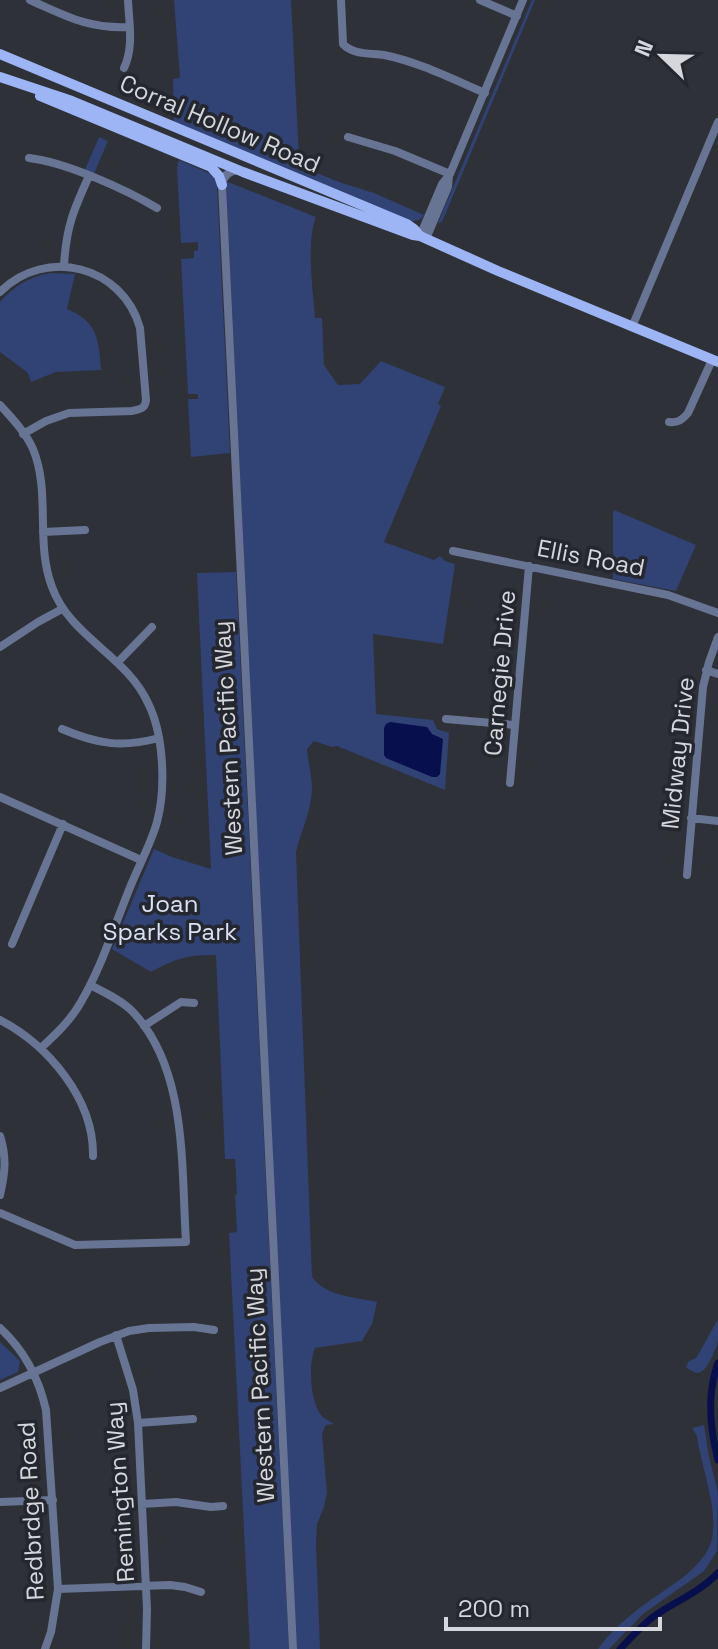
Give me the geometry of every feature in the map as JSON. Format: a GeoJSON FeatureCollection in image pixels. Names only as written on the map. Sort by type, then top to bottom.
{"type":"FeatureCollection","features":[{"type":"Feature","properties":{"kind":"main road","name":"Corral Hollow Road"},"geometry":{"type":"LineString","coordinates":[[0,54],[407,224],[423,238]]}},
{"type":"Feature","properties":{"kind":"main road","name":"Corral Hollow Road"},"geometry":{"type":"LineString","coordinates":[[0,77],[72,101],[263,180],[423,238],[715,361]]}},
{"type":"Feature","properties":{"kind":"main road"},"geometry":{"type":"LineString","coordinates":[[16,84],[211,167],[222,185]]}},
{"type":"Feature","properties":{"kind":"main road"},"geometry":{"type":"LineString","coordinates":[[263,180],[269,174],[268,165]]}},
{"type":"Feature","properties":{"kind":"street"},"geometry":{"type":"LineString","coordinates":[[30,0],[86,24],[108,28],[129,27]]}},
{"type":"Feature","properties":{"kind":"street"},"geometry":{"type":"LineString","coordinates":[[124,68],[131,47],[128,0]]}},
{"type":"Feature","properties":{"kind":"street"},"geometry":{"type":"LineString","coordinates":[[341,0],[342,38],[347,48],[416,64],[485,93]]}},
{"type":"Feature","properties":{"kind":"street"},"geometry":{"type":"LineString","coordinates":[[480,0],[517,16]]}},
{"type":"Feature","properties":{"kind":"street"},"geometry":{"type":"LineString","coordinates":[[423,238],[442,184],[450,174],[523,0]]}},
{"type":"Feature","properties":{"kind":"street"},"geometry":{"type":"LineString","coordinates":[[632,327],[718,122]]}},
{"type":"Feature","properties":{"kind":"street"},"geometry":{"type":"LineString","coordinates":[[348,137],[395,151],[450,174]]}},
{"type":"Feature","properties":{"kind":"street"},"geometry":{"type":"LineString","coordinates":[[29,158],[46,160],[89,176],[157,208]]}},
{"type":"Feature","properties":{"kind":"street"},"geometry":{"type":"LineString","coordinates":[[222,185],[227,174],[238,170]]}},
{"type":"Feature","properties":{"kind":"street"},"geometry":{"type":"LineString","coordinates":[[64,266],[68,227],[89,176]]}},
{"type":"Feature","properties":{"kind":"street","name":"Western Pacific Way"},"geometry":{"type":"LineString","coordinates":[[222,185],[293,1649]]}},
{"type":"Feature","properties":{"kind":"street"},"geometry":{"type":"LineString","coordinates":[[0,277],[3,288],[39,269],[64,266],[90,272],[122,294],[140,328],[146,400],[142,409],[69,413],[23,434]]}},
{"type":"Feature","properties":{"kind":"street"},"geometry":{"type":"LineString","coordinates":[[669,422],[677,422],[688,413],[715,361]]}},
{"type":"Feature","properties":{"kind":"street"},"geometry":{"type":"LineString","coordinates":[[0,405],[33,449],[39,473],[46,568],[52,588],[62,609],[81,631],[129,673],[149,704],[159,738],[162,772],[157,824],[90,985],[69,1019],[41,1048]]}},
{"type":"Feature","properties":{"kind":"street"},"geometry":{"type":"LineString","coordinates":[[43,532],[85,530]]}},
{"type":"Feature","properties":{"kind":"street","name":"Ellis Road"},"geometry":{"type":"LineString","coordinates":[[453,551],[662,593],[718,613]]}},
{"type":"Feature","properties":{"kind":"street","name":"Carnegie Drive"},"geometry":{"type":"LineString","coordinates":[[510,783],[529,566]]}},
{"type":"Feature","properties":{"kind":"street"},"geometry":{"type":"LineString","coordinates":[[0,647],[62,609]]}},
{"type":"Feature","properties":{"kind":"street"},"geometry":{"type":"LineString","coordinates":[[118,662],[152,627]]}},
{"type":"Feature","properties":{"kind":"street","name":"Midway Drive"},"geometry":{"type":"LineString","coordinates":[[687,875],[700,710],[706,670],[718,637]]}},
{"type":"Feature","properties":{"kind":"street"},"geometry":{"type":"LineString","coordinates":[[706,670],[718,674]]}},
{"type":"Feature","properties":{"kind":"street"},"geometry":{"type":"LineString","coordinates":[[446,719],[515,725]]}},
{"type":"Feature","properties":{"kind":"street"},"geometry":{"type":"LineString","coordinates":[[62,729],[109,744],[139,743],[159,738]]}},
{"type":"Feature","properties":{"kind":"street"},"geometry":{"type":"LineString","coordinates":[[0,797],[141,860]]}},
{"type":"Feature","properties":{"kind":"street"},"geometry":{"type":"LineString","coordinates":[[691,818],[718,821]]}},
{"type":"Feature","properties":{"kind":"street"},"geometry":{"type":"LineString","coordinates":[[12,944],[63,824]]}},
{"type":"Feature","properties":{"kind":"street"},"geometry":{"type":"LineString","coordinates":[[0,1213],[75,1245],[186,1242],[179,1122],[174,1093],[161,1055],[130,1009],[90,985]]}},
{"type":"Feature","properties":{"kind":"street"},"geometry":{"type":"LineString","coordinates":[[144,1026],[181,1002],[194,1003]]}},
{"type":"Feature","properties":{"kind":"street"},"geometry":{"type":"LineString","coordinates":[[0,1020],[41,1048],[73,1085],[89,1127],[93,1156]]}},
{"type":"Feature","properties":{"kind":"street"},"geometry":{"type":"LineString","coordinates":[[0,1136],[6,1170],[0,1195]]}},
{"type":"Feature","properties":{"kind":"street"},"geometry":{"type":"LineString","coordinates":[[0,1388],[129,1331],[194,1327],[214,1330]]}},
{"type":"Feature","properties":{"kind":"street","name":"Redbrdge Road"},"geometry":{"type":"LineString","coordinates":[[0,1328],[15,1343],[33,1372],[43,1393],[46,1410],[58,1589],[45,1649]]}},
{"type":"Feature","properties":{"kind":"street","name":"Remington Way"},"geometry":{"type":"LineString","coordinates":[[116,1335],[129,1374],[138,1423],[146,1649]]}},
{"type":"Feature","properties":{"kind":"street"},"geometry":{"type":"LineString","coordinates":[[138,1423],[193,1419]]}},
{"type":"Feature","properties":{"kind":"street"},"geometry":{"type":"LineString","coordinates":[[0,1502],[53,1500]]}},
{"type":"Feature","properties":{"kind":"street"},"geometry":{"type":"LineString","coordinates":[[142,1504],[176,1502],[223,1506]]}},
{"type":"Feature","properties":{"kind":"street"},"geometry":{"type":"LineString","coordinates":[[58,1589],[178,1585],[201,1592]]}},
{"type":"Feature","properties":{"kind":"green space"},"geometry":{"type":"Polygon","coordinates":[[[174,0],[291,0],[299,156],[306,156],[307,169],[374,193],[423,217],[411,221],[174,122],[173,79],[180,78],[174,0]]]}},
{"type":"Feature","properties":{"kind":"green space"},"geometry":{"type":"Polygon","coordinates":[[[532,0],[535,0],[442,222],[438,223],[532,0]]]}},
{"type":"Feature","properties":{"kind":"green space"},"geometry":{"type":"Polygon","coordinates":[[[99,137],[108,141],[93,176],[84,172],[99,137]]]}},
{"type":"Feature","properties":{"kind":"green space"},"geometry":{"type":"Polygon","coordinates":[[[179,160],[213,175],[217,185],[230,453],[191,457],[188,399],[198,399],[198,394],[188,394],[181,259],[194,258],[198,242],[181,243],[179,160]]]}},
{"type":"Feature","properties":{"kind":"green space"},"geometry":{"type":"Polygon","coordinates":[[[228,182],[316,217],[311,253],[315,318],[322,318],[324,365],[338,385],[360,384],[381,361],[445,387],[438,404],[441,406],[384,542],[434,560],[440,556],[455,564],[443,644],[373,634],[376,714],[433,720],[437,729],[449,733],[445,790],[337,746],[314,741],[307,749],[312,796],[296,852],[312,1277],[332,1292],[377,1302],[372,1324],[362,1341],[315,1348],[311,1364],[315,1403],[323,1417],[334,1424],[326,1425],[322,1433],[327,1493],[317,1524],[316,1545],[320,1649],[296,1649],[228,182]]]}},
{"type":"Feature","properties":{"kind":"green space"},"geometry":{"type":"Polygon","coordinates":[[[50,273],[75,274],[67,309],[85,320],[95,333],[101,370],[56,372],[31,382],[28,373],[0,352],[0,302],[22,283],[50,273]]]}},
{"type":"Feature","properties":{"kind":"green space"},"geometry":{"type":"Polygon","coordinates":[[[614,510],[696,545],[676,591],[613,579],[614,510]]]}},
{"type":"Feature","properties":{"kind":"green space","name":"Joan Sparks Park"},"geometry":{"type":"Polygon","coordinates":[[[236,572],[289,1649],[250,1649],[229,1233],[237,1232],[237,1194],[235,1159],[225,1159],[216,955],[182,958],[151,972],[112,949],[154,849],[211,869],[197,573],[236,572]]]}},
{"type":"Feature","properties":{"kind":"green space"},"geometry":{"type":"Polygon","coordinates":[[[718,1319],[718,1340],[711,1359],[701,1372],[694,1372],[686,1367],[689,1361],[696,1358],[718,1319]]]}},
{"type":"Feature","properties":{"kind":"green space"},"geometry":{"type":"Polygon","coordinates":[[[0,1342],[20,1361],[18,1372],[0,1380],[0,1342]]]}},
{"type":"Feature","properties":{"kind":"green space"},"geometry":{"type":"Polygon","coordinates":[[[704,1425],[718,1493],[717,1551],[704,1571],[643,1614],[609,1649],[598,1649],[626,1619],[694,1567],[710,1546],[712,1509],[697,1436],[692,1428],[704,1425]]]}},
{"type":"Feature","properties":{"kind":"shaded area"},"geometry":{"type":"Polygon","coordinates":[[[390,722],[427,727],[432,734],[443,739],[440,774],[437,777],[386,758],[384,728],[390,722]]]}},
{"type":"Feature","properties":{"kind":"waterway"},"geometry":{"type":"LineString","coordinates":[[718,1363],[712,1386],[711,1411],[718,1460]]}},
{"type":"Feature","properties":{"kind":"waterway"},"geometry":{"type":"LineString","coordinates":[[620,1649],[653,1617],[718,1573]]}}]}
